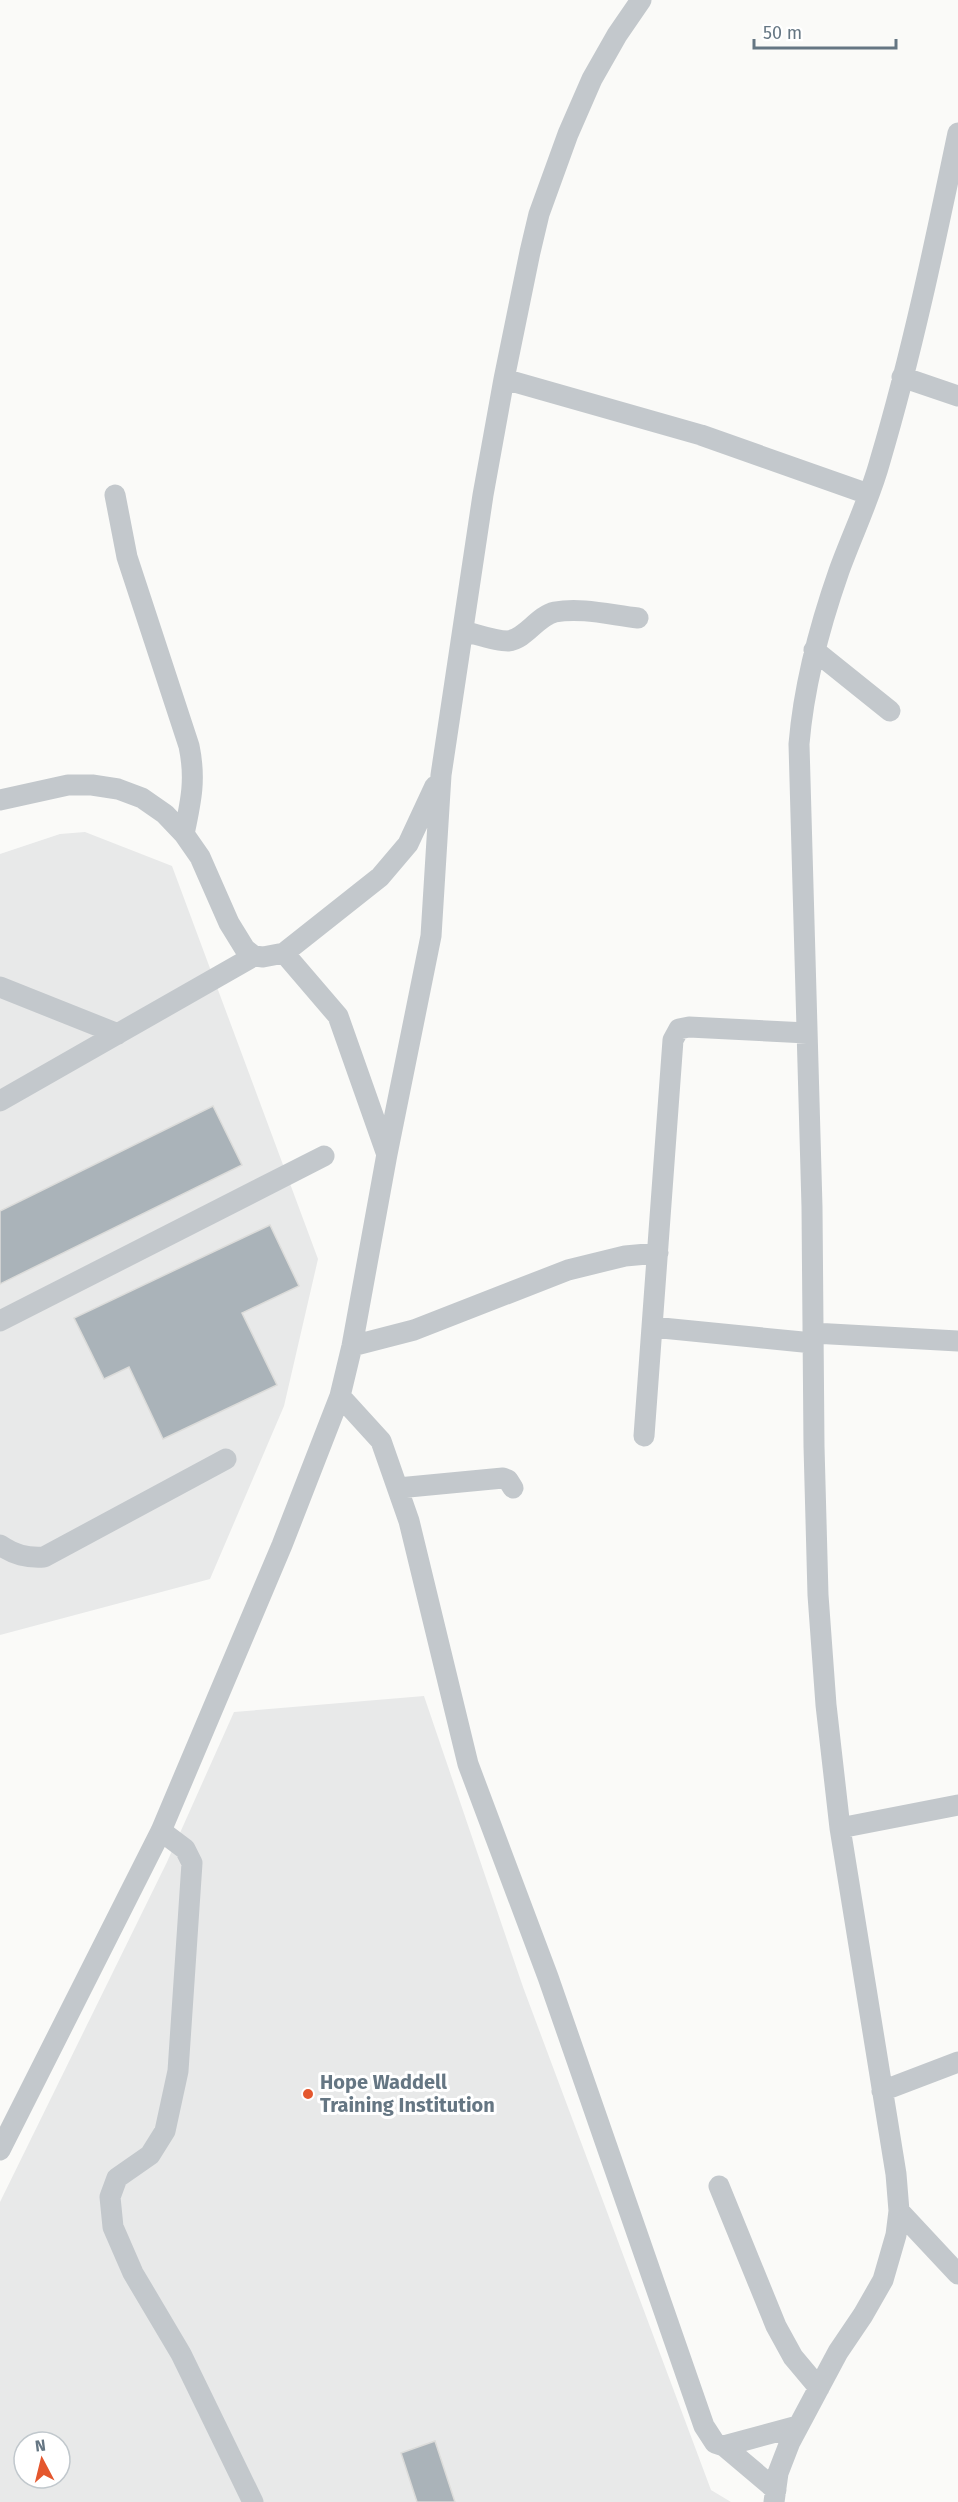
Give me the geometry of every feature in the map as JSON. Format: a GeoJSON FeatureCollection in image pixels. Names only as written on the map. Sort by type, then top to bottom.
{"type":"FeatureCollection","features":[{"type":"Feature","properties":{"kind":"street"},"geometry":{"type":"LineString","coordinates":[[0,2150],[160,1832],[282,1545],[340,1396],[352,1346],[387,1154],[431,936],[441,775],[504,379],[539,214],[568,134],[592,79],[617,35],[641,0]]}},
{"type":"Feature","properties":{"kind":"street"},"geometry":{"type":"LineString","coordinates":[[775,2496],[778,2473],[798,2426],[838,2352],[883,2280],[894,2244],[899,2211],[896,2174],[840,1828],[826,1706],[818,1595],[800,744],[804,700],[814,650],[838,573],[880,462],[933,258],[950,209],[958,133]]}},
{"type":"Feature","properties":{"kind":"street"},"geometry":{"type":"LineString","coordinates":[[902,377],[958,396]]}},
{"type":"Feature","properties":{"kind":"street"},"geometry":{"type":"LineString","coordinates":[[504,379],[701,435],[868,494]]}},
{"type":"Feature","properties":{"kind":"street"},"geometry":{"type":"LineString","coordinates":[[115,495],[127,557],[194,765],[194,789],[184,834]]}},
{"type":"Feature","properties":{"kind":"street"},"geometry":{"type":"LineString","coordinates":[[463,631],[507,641],[517,638],[536,621],[552,612],[572,610],[638,618]]}},
{"type":"Feature","properties":{"kind":"street"},"geometry":{"type":"LineString","coordinates":[[814,650],[890,711]]}},
{"type":"Feature","properties":{"kind":"street"},"geometry":{"type":"LineString","coordinates":[[0,800],[68,785],[92,785],[118,789],[142,798],[165,814],[184,834],[200,857],[228,923],[245,950],[254,956],[263,957],[284,953],[380,877],[408,844],[441,775]]}},
{"type":"Feature","properties":{"kind":"street"},"geometry":{"type":"LineString","coordinates":[[284,953],[338,1016],[387,1154]]}},
{"type":"Feature","properties":{"kind":"street"},"geometry":{"type":"LineString","coordinates":[[0,1101],[254,956]]}},
{"type":"Feature","properties":{"kind":"street"},"geometry":{"type":"LineString","coordinates":[[0,987],[118,1034]]}},
{"type":"Feature","properties":{"kind":"street"},"geometry":{"type":"LineString","coordinates":[[644,1436],[673,1040],[679,1029],[689,1027],[807,1033]]}},
{"type":"Feature","properties":{"kind":"street"},"geometry":{"type":"LineString","coordinates":[[0,1321],[324,1156]]}},
{"type":"Feature","properties":{"kind":"street"},"geometry":{"type":"LineString","coordinates":[[352,1346],[414,1330],[568,1270],[625,1256],[658,1253]]}},
{"type":"Feature","properties":{"kind":"street"},"geometry":{"type":"LineString","coordinates":[[652,1327],[813,1338],[958,1341]]}},
{"type":"Feature","properties":{"kind":"street"},"geometry":{"type":"LineString","coordinates":[[340,1396],[381,1441],[398,1488],[409,1521],[468,1764],[548,1977],[704,2426],[715,2443],[724,2446],[775,2496]]}},
{"type":"Feature","properties":{"kind":"street"},"geometry":{"type":"LineString","coordinates":[[0,1545],[12,1553],[27,1558],[44,1557],[226,1459]]}},
{"type":"Feature","properties":{"kind":"street"},"geometry":{"type":"LineString","coordinates":[[398,1488],[503,1478],[508,1480],[513,1488]]}},
{"type":"Feature","properties":{"kind":"street"},"geometry":{"type":"LineString","coordinates":[[840,1828],[958,1805]]}},
{"type":"Feature","properties":{"kind":"street"},"geometry":{"type":"LineString","coordinates":[[160,1832],[185,1849],[192,1863],[178,2071],[165,2131],[150,2155],[117,2178],[110,2198],[113,2227],[133,2273],[182,2354],[253,2502]]}},
{"type":"Feature","properties":{"kind":"street"},"geometry":{"type":"LineString","coordinates":[[882,2091],[958,2062]]}},
{"type":"Feature","properties":{"kind":"street"},"geometry":{"type":"LineString","coordinates":[[719,2186],[776,2326],[793,2357],[819,2388]]}},
{"type":"Feature","properties":{"kind":"street"},"geometry":{"type":"LineString","coordinates":[[899,2211],[958,2274]]}},
{"type":"Feature","properties":{"kind":"street"},"geometry":{"type":"LineString","coordinates":[[724,2446],[798,2426]]}},
{"type":"Feature","properties":{"kind":"shaded area"},"geometry":{"type":"Polygon","coordinates":[[[85,832],[172,866],[318,1259],[284,1406],[210,1579],[0,1635],[0,854],[60,834],[85,832]]]}},
{"type":"Feature","properties":{"kind":"shaded area","name":"Hope Waddell Training Institution"},"geometry":{"type":"Polygon","coordinates":[[[424,1696],[523,1987],[711,2490],[731,2502],[0,2502],[0,2202],[167,1862],[234,1712],[424,1696]]]}},
{"type":"Feature","properties":{"kind":"building"},"geometry":{"type":"Polygon","coordinates":[[[213,1106],[242,1165],[0,1284],[0,1211],[213,1106]]]}},
{"type":"Feature","properties":{"kind":"building"},"geometry":{"type":"Polygon","coordinates":[[[270,1225],[299,1286],[242,1313],[277,1385],[163,1439],[129,1367],[104,1379],[74,1318],[270,1225]]]}},
{"type":"Feature","properties":{"kind":"building"},"geometry":{"type":"Polygon","coordinates":[[[435,2441],[455,2502],[417,2502],[401,2453],[435,2441]]]}},
{"type":"Feature","properties":{"kind":"place","name":"Hope Waddell Training Institution"},"geometry":{"type":"Point","coordinates":[308,2094]}}]}
